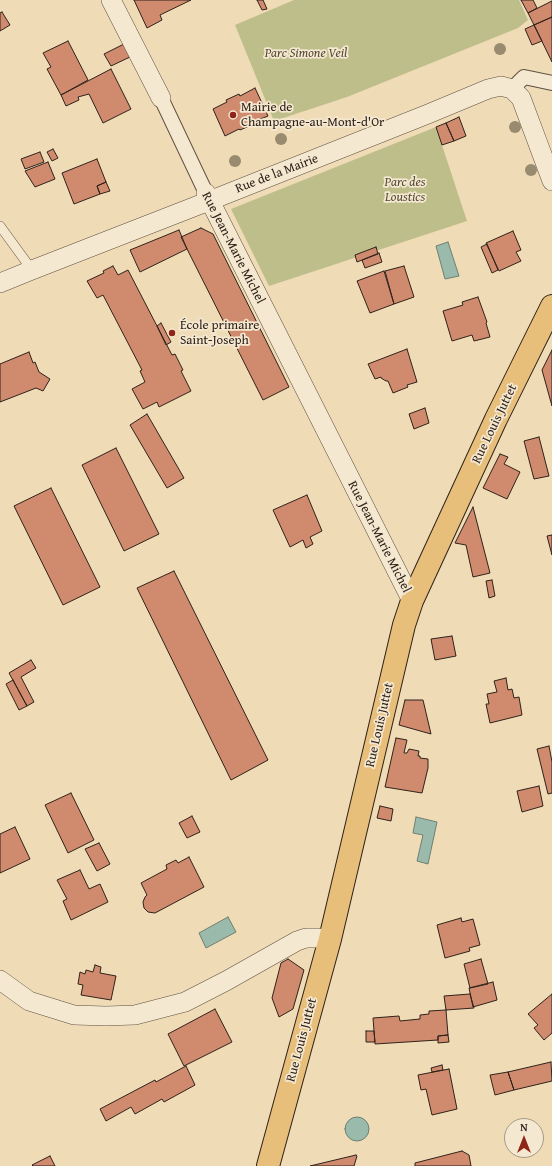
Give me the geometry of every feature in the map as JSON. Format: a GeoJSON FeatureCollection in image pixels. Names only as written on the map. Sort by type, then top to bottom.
{"type":"FeatureCollection","features":[{"type":"Feature","properties":{"kind":"main road","name":"Rue Louis Juttet"},"geometry":{"type":"LineString","coordinates":[[268,1166],[313,939],[404,624],[412,601],[496,419],[552,306]]}},
{"type":"Feature","properties":{"kind":"street","name":"Rue Jean-Marie Michel"},"geometry":{"type":"LineString","coordinates":[[111,0],[161,98],[208,197],[412,601]]}},
{"type":"Feature","properties":{"kind":"street"},"geometry":{"type":"LineString","coordinates":[[552,83],[524,78],[512,89],[521,98],[552,181]]}},
{"type":"Feature","properties":{"kind":"street","name":"Rue de la Mairie"},"geometry":{"type":"LineString","coordinates":[[0,283],[208,197],[428,114],[488,89],[501,86],[512,89]]}},
{"type":"Feature","properties":{"kind":"street"},"geometry":{"type":"LineString","coordinates":[[0,980],[29,1001],[74,1015],[135,1015],[185,1002],[313,939]]}},
{"type":"Feature","properties":{"kind":"lane"},"geometry":{"type":"LineString","coordinates":[[0,226],[32,270]]}},
{"type":"Feature","properties":{"kind":"green space","name":"Parc Simone Veil"},"geometry":{"type":"Polygon","coordinates":[[[294,0],[519,0],[528,20],[518,28],[347,97],[274,121],[235,25],[294,0]]]}},
{"type":"Feature","properties":{"kind":"green space","name":"Parc des Loustics"},"geometry":{"type":"Polygon","coordinates":[[[436,127],[467,221],[269,286],[231,209],[436,127]]]}},
{"type":"Feature","properties":{"kind":"shaded area"},"geometry":{"type":"Polygon","coordinates":[[[448,242],[459,276],[445,279],[436,246],[448,242]]]}},
{"type":"Feature","properties":{"kind":"shaded area"},"geometry":{"type":"Polygon","coordinates":[[[416,817],[437,822],[428,864],[417,861],[423,835],[413,833],[416,817]]]}},
{"type":"Feature","properties":{"kind":"shaded area"},"geometry":{"type":"Polygon","coordinates":[[[228,917],[236,932],[206,948],[199,933],[228,917]]]}},
{"type":"Feature","properties":{"kind":"shaded area"},"geometry":{"type":"Polygon","coordinates":[[[357,1117],[362,1118],[368,1124],[368,1134],[362,1140],[357,1141],[352,1140],[346,1134],[345,1129],[346,1124],[352,1118],[357,1117]]]}},
{"type":"Feature","properties":{"kind":"building"},"geometry":{"type":"Polygon","coordinates":[[[134,0],[191,0],[160,15],[162,20],[147,28],[134,0]]]}},
{"type":"Feature","properties":{"kind":"building"},"geometry":{"type":"Polygon","coordinates":[[[257,0],[263,0],[267,9],[262,10],[257,0]]]}},
{"type":"Feature","properties":{"kind":"building"},"geometry":{"type":"Polygon","coordinates":[[[521,0],[533,0],[537,8],[528,13],[521,0]]]}},
{"type":"Feature","properties":{"kind":"building"},"geometry":{"type":"Polygon","coordinates":[[[552,1],[552,17],[534,25],[528,13],[552,1]]]}},
{"type":"Feature","properties":{"kind":"building"},"geometry":{"type":"Polygon","coordinates":[[[2,12],[10,25],[0,31],[0,13],[2,12]]]}},
{"type":"Feature","properties":{"kind":"building"},"geometry":{"type":"Polygon","coordinates":[[[552,17],[552,62],[534,25],[552,17]]]}},
{"type":"Feature","properties":{"kind":"building"},"geometry":{"type":"Polygon","coordinates":[[[534,25],[542,41],[532,45],[525,29],[534,25]]]}},
{"type":"Feature","properties":{"kind":"building"},"geometry":{"type":"Polygon","coordinates":[[[68,41],[88,80],[61,95],[47,69],[51,67],[43,53],[68,41]]]}},
{"type":"Feature","properties":{"kind":"building"},"geometry":{"type":"Polygon","coordinates":[[[126,43],[132,56],[111,66],[104,54],[126,43]]]}},
{"type":"Feature","properties":{"kind":"building"},"geometry":{"type":"Polygon","coordinates":[[[111,69],[131,109],[103,123],[89,94],[78,97],[79,100],[66,106],[61,95],[111,69]]]}},
{"type":"Feature","properties":{"kind":"building"},"geometry":{"type":"Polygon","coordinates":[[[255,88],[268,116],[253,122],[254,124],[225,136],[213,109],[227,102],[226,100],[239,94],[240,96],[255,88]]]}},
{"type":"Feature","properties":{"kind":"building"},"geometry":{"type":"Polygon","coordinates":[[[459,117],[466,136],[454,141],[446,123],[459,117]]]}},
{"type":"Feature","properties":{"kind":"building"},"geometry":{"type":"Polygon","coordinates":[[[446,123],[454,141],[442,145],[436,127],[446,123]]]}},
{"type":"Feature","properties":{"kind":"building"},"geometry":{"type":"Polygon","coordinates":[[[53,149],[58,158],[52,161],[47,152],[53,149]]]}},
{"type":"Feature","properties":{"kind":"building"},"geometry":{"type":"Polygon","coordinates":[[[40,152],[44,162],[25,169],[21,159],[40,152]]]}},
{"type":"Feature","properties":{"kind":"building"},"geometry":{"type":"Polygon","coordinates":[[[97,159],[106,182],[97,186],[100,194],[74,204],[62,173],[97,159]]]}},
{"type":"Feature","properties":{"kind":"building"},"geometry":{"type":"Polygon","coordinates":[[[48,162],[55,179],[35,187],[25,171],[48,162]]]}},
{"type":"Feature","properties":{"kind":"building"},"geometry":{"type":"Polygon","coordinates":[[[106,182],[110,191],[100,194],[97,186],[106,182]]]}},
{"type":"Feature","properties":{"kind":"building"},"geometry":{"type":"Polygon","coordinates":[[[201,228],[213,234],[289,387],[263,400],[181,237],[201,228]]]}},
{"type":"Feature","properties":{"kind":"building"},"geometry":{"type":"Polygon","coordinates":[[[179,230],[187,249],[140,272],[130,250],[179,230]]]}},
{"type":"Feature","properties":{"kind":"building"},"geometry":{"type":"Polygon","coordinates":[[[513,231],[521,250],[516,252],[521,261],[499,271],[486,243],[513,231]]]}},
{"type":"Feature","properties":{"kind":"building"},"geometry":{"type":"Polygon","coordinates":[[[487,244],[498,270],[492,273],[481,247],[487,244]]]}},
{"type":"Feature","properties":{"kind":"building"},"geometry":{"type":"Polygon","coordinates":[[[376,247],[378,254],[357,262],[355,255],[376,247]]]}},
{"type":"Feature","properties":{"kind":"building"},"geometry":{"type":"Polygon","coordinates":[[[379,253],[382,262],[365,268],[362,260],[379,253]]]}},
{"type":"Feature","properties":{"kind":"building"},"geometry":{"type":"Polygon","coordinates":[[[113,266],[118,275],[128,270],[172,355],[175,354],[183,370],[181,371],[191,391],[159,407],[157,402],[143,409],[132,389],[145,382],[140,371],[142,370],[103,295],[97,298],[87,281],[104,273],[103,271],[113,266]]]}},
{"type":"Feature","properties":{"kind":"building"},"geometry":{"type":"Polygon","coordinates":[[[404,266],[414,297],[394,304],[385,271],[404,266]]]}},
{"type":"Feature","properties":{"kind":"building"},"geometry":{"type":"Polygon","coordinates":[[[384,271],[394,304],[370,313],[357,281],[384,271]]]}},
{"type":"Feature","properties":{"kind":"building"},"geometry":{"type":"Polygon","coordinates":[[[478,297],[487,322],[490,337],[474,341],[472,335],[452,341],[443,311],[463,305],[462,302],[478,297]]]}},
{"type":"Feature","properties":{"kind":"building"},"geometry":{"type":"Polygon","coordinates":[[[161,323],[171,342],[166,345],[157,326],[161,323]]]}},
{"type":"Feature","properties":{"kind":"building"},"geometry":{"type":"Polygon","coordinates":[[[407,349],[417,382],[407,385],[408,387],[393,393],[388,381],[381,377],[375,379],[368,364],[407,349]]]}},
{"type":"Feature","properties":{"kind":"building"},"geometry":{"type":"Polygon","coordinates":[[[552,350],[552,406],[542,370],[552,350]]]}},
{"type":"Feature","properties":{"kind":"building"},"geometry":{"type":"Polygon","coordinates":[[[29,352],[33,363],[35,362],[39,372],[50,379],[43,391],[36,388],[0,402],[0,364],[29,352]]]}},
{"type":"Feature","properties":{"kind":"building"},"geometry":{"type":"Polygon","coordinates":[[[425,408],[429,423],[414,429],[409,414],[425,408]]]}},
{"type":"Feature","properties":{"kind":"building"},"geometry":{"type":"Polygon","coordinates":[[[147,414],[184,478],[167,488],[130,425],[147,414]]]}},
{"type":"Feature","properties":{"kind":"building"},"geometry":{"type":"Polygon","coordinates":[[[539,437],[549,476],[534,479],[524,441],[539,437]]]}},
{"type":"Feature","properties":{"kind":"building"},"geometry":{"type":"Polygon","coordinates":[[[116,448],[159,534],[124,551],[82,465],[116,448]]]}},
{"type":"Feature","properties":{"kind":"building"},"geometry":{"type":"Polygon","coordinates":[[[500,454],[508,457],[504,464],[520,472],[507,499],[483,488],[500,454]]]}},
{"type":"Feature","properties":{"kind":"building"},"geometry":{"type":"Polygon","coordinates":[[[51,488],[100,587],[63,605],[14,506],[51,488]]]}},
{"type":"Feature","properties":{"kind":"building"},"geometry":{"type":"Polygon","coordinates":[[[307,495],[322,531],[310,537],[313,544],[306,548],[303,540],[290,547],[273,510],[307,495]]]}},
{"type":"Feature","properties":{"kind":"building"},"geometry":{"type":"Polygon","coordinates":[[[473,507],[490,573],[473,577],[466,545],[455,543],[473,507]]]}},
{"type":"Feature","properties":{"kind":"building"},"geometry":{"type":"Polygon","coordinates":[[[552,535],[552,555],[547,536],[552,535]]]}},
{"type":"Feature","properties":{"kind":"building"},"geometry":{"type":"Polygon","coordinates":[[[174,571],[268,760],[231,780],[137,588],[174,571]]]}},
{"type":"Feature","properties":{"kind":"building"},"geometry":{"type":"Polygon","coordinates":[[[492,580],[495,596],[489,598],[486,581],[492,580]]]}},
{"type":"Feature","properties":{"kind":"building"},"geometry":{"type":"Polygon","coordinates":[[[452,636],[456,656],[435,660],[431,639],[452,636]]]}},
{"type":"Feature","properties":{"kind":"building"},"geometry":{"type":"Polygon","coordinates":[[[31,660],[36,668],[21,677],[34,702],[27,706],[9,673],[31,660]]]}},
{"type":"Feature","properties":{"kind":"building"},"geometry":{"type":"Polygon","coordinates":[[[506,678],[508,690],[512,689],[514,698],[519,697],[522,715],[490,723],[486,704],[489,704],[487,694],[497,692],[494,681],[506,678]]]}},
{"type":"Feature","properties":{"kind":"building"},"geometry":{"type":"Polygon","coordinates":[[[13,680],[27,706],[19,710],[6,684],[13,680]]]}},
{"type":"Feature","properties":{"kind":"building"},"geometry":{"type":"Polygon","coordinates":[[[405,700],[423,700],[431,734],[399,725],[405,700]]]}},
{"type":"Feature","properties":{"kind":"building"},"geometry":{"type":"Polygon","coordinates":[[[396,738],[407,740],[404,753],[407,753],[409,749],[419,751],[418,756],[420,756],[420,758],[428,759],[428,768],[422,793],[385,787],[396,738]]]}},
{"type":"Feature","properties":{"kind":"building"},"geometry":{"type":"Polygon","coordinates":[[[549,746],[552,762],[552,793],[548,794],[537,749],[549,746]]]}},
{"type":"Feature","properties":{"kind":"building"},"geometry":{"type":"Polygon","coordinates":[[[539,786],[543,806],[522,812],[517,791],[539,786]]]}},
{"type":"Feature","properties":{"kind":"building"},"geometry":{"type":"Polygon","coordinates":[[[71,793],[94,840],[68,853],[45,805],[71,793]]]}},
{"type":"Feature","properties":{"kind":"building"},"geometry":{"type":"Polygon","coordinates":[[[380,806],[393,809],[391,821],[377,818],[380,806]]]}},
{"type":"Feature","properties":{"kind":"building"},"geometry":{"type":"Polygon","coordinates":[[[192,816],[200,832],[187,838],[179,823],[192,816]]]}},
{"type":"Feature","properties":{"kind":"building"},"geometry":{"type":"Polygon","coordinates":[[[15,827],[30,859],[0,873],[0,834],[15,827]]]}},
{"type":"Feature","properties":{"kind":"building"},"geometry":{"type":"Polygon","coordinates":[[[99,843],[110,864],[97,871],[85,849],[99,843]]]}},
{"type":"Feature","properties":{"kind":"building"},"geometry":{"type":"Polygon","coordinates":[[[189,857],[204,887],[155,913],[148,912],[144,908],[143,902],[147,895],[141,883],[167,869],[166,865],[176,860],[178,863],[189,857]]]}},
{"type":"Feature","properties":{"kind":"building"},"geometry":{"type":"Polygon","coordinates":[[[80,870],[89,889],[100,884],[108,902],[71,920],[63,901],[67,899],[57,880],[80,870]]]}},
{"type":"Feature","properties":{"kind":"building"},"geometry":{"type":"Polygon","coordinates":[[[461,918],[462,922],[473,919],[480,945],[469,948],[470,951],[445,958],[437,925],[461,918]]]}},
{"type":"Feature","properties":{"kind":"building"},"geometry":{"type":"Polygon","coordinates":[[[288,959],[304,970],[293,1009],[279,1017],[272,998],[281,963],[288,959]]]}},
{"type":"Feature","properties":{"kind":"building"},"geometry":{"type":"Polygon","coordinates":[[[481,959],[488,984],[470,988],[464,964],[481,959]]]}},
{"type":"Feature","properties":{"kind":"building"},"geometry":{"type":"Polygon","coordinates":[[[95,965],[101,967],[100,973],[116,976],[111,1000],[81,995],[83,985],[78,984],[80,972],[85,974],[86,970],[93,972],[95,965]]]}},
{"type":"Feature","properties":{"kind":"building"},"geometry":{"type":"Polygon","coordinates":[[[493,982],[497,1000],[473,1007],[469,988],[493,982]]]}},
{"type":"Feature","properties":{"kind":"building"},"geometry":{"type":"Polygon","coordinates":[[[470,994],[474,1008],[446,1010],[444,996],[470,994]]]}},
{"type":"Feature","properties":{"kind":"building"},"geometry":{"type":"Polygon","coordinates":[[[552,994],[552,1033],[544,1040],[534,1028],[538,1025],[528,1014],[552,994]]]}},
{"type":"Feature","properties":{"kind":"building"},"geometry":{"type":"Polygon","coordinates":[[[215,1009],[232,1042],[184,1066],[168,1034],[215,1009]]]}},
{"type":"Feature","properties":{"kind":"building"},"geometry":{"type":"Polygon","coordinates":[[[446,1010],[448,1035],[438,1036],[438,1040],[375,1044],[373,1018],[399,1016],[400,1021],[420,1019],[420,1015],[429,1014],[429,1011],[446,1010]]]}},
{"type":"Feature","properties":{"kind":"building"},"geometry":{"type":"Polygon","coordinates":[[[366,1031],[374,1031],[375,1042],[366,1042],[366,1031]]]}},
{"type":"Feature","properties":{"kind":"building"},"geometry":{"type":"Polygon","coordinates":[[[448,1035],[449,1042],[438,1043],[438,1036],[448,1035]]]}},
{"type":"Feature","properties":{"kind":"building"},"geometry":{"type":"Polygon","coordinates":[[[551,1062],[552,1081],[514,1090],[508,1072],[551,1062]]]}},
{"type":"Feature","properties":{"kind":"building"},"geometry":{"type":"Polygon","coordinates":[[[442,1065],[443,1070],[432,1072],[431,1068],[442,1065]]]}},
{"type":"Feature","properties":{"kind":"building"},"geometry":{"type":"Polygon","coordinates":[[[186,1066],[195,1085],[164,1102],[162,1099],[135,1114],[131,1107],[106,1121],[100,1109],[155,1080],[156,1082],[186,1066]]]}},
{"type":"Feature","properties":{"kind":"building"},"geometry":{"type":"Polygon","coordinates":[[[449,1069],[457,1109],[432,1115],[426,1089],[421,1090],[418,1075],[449,1069]]]}},
{"type":"Feature","properties":{"kind":"building"},"geometry":{"type":"Polygon","coordinates":[[[508,1072],[514,1090],[495,1095],[490,1075],[508,1072]]]}},
{"type":"Feature","properties":{"kind":"building"},"geometry":{"type":"Polygon","coordinates":[[[462,1151],[469,1155],[471,1166],[415,1166],[415,1163],[462,1151]]]}},
{"type":"Feature","properties":{"kind":"building"},"geometry":{"type":"Polygon","coordinates":[[[356,1155],[354,1166],[310,1166],[356,1155]]]}},
{"type":"Feature","properties":{"kind":"building"},"geometry":{"type":"Polygon","coordinates":[[[50,1156],[55,1166],[32,1165],[50,1156]]]}},
{"type":"Feature","properties":{"kind":"place","name":"Mairie de Champagne-au-Mont-d'Or"},"geometry":{"type":"Point","coordinates":[233,115]}},
{"type":"Feature","properties":{"kind":"place","name":"École primaire Saint-Joseph"},"geometry":{"type":"Point","coordinates":[172,333]}}]}
